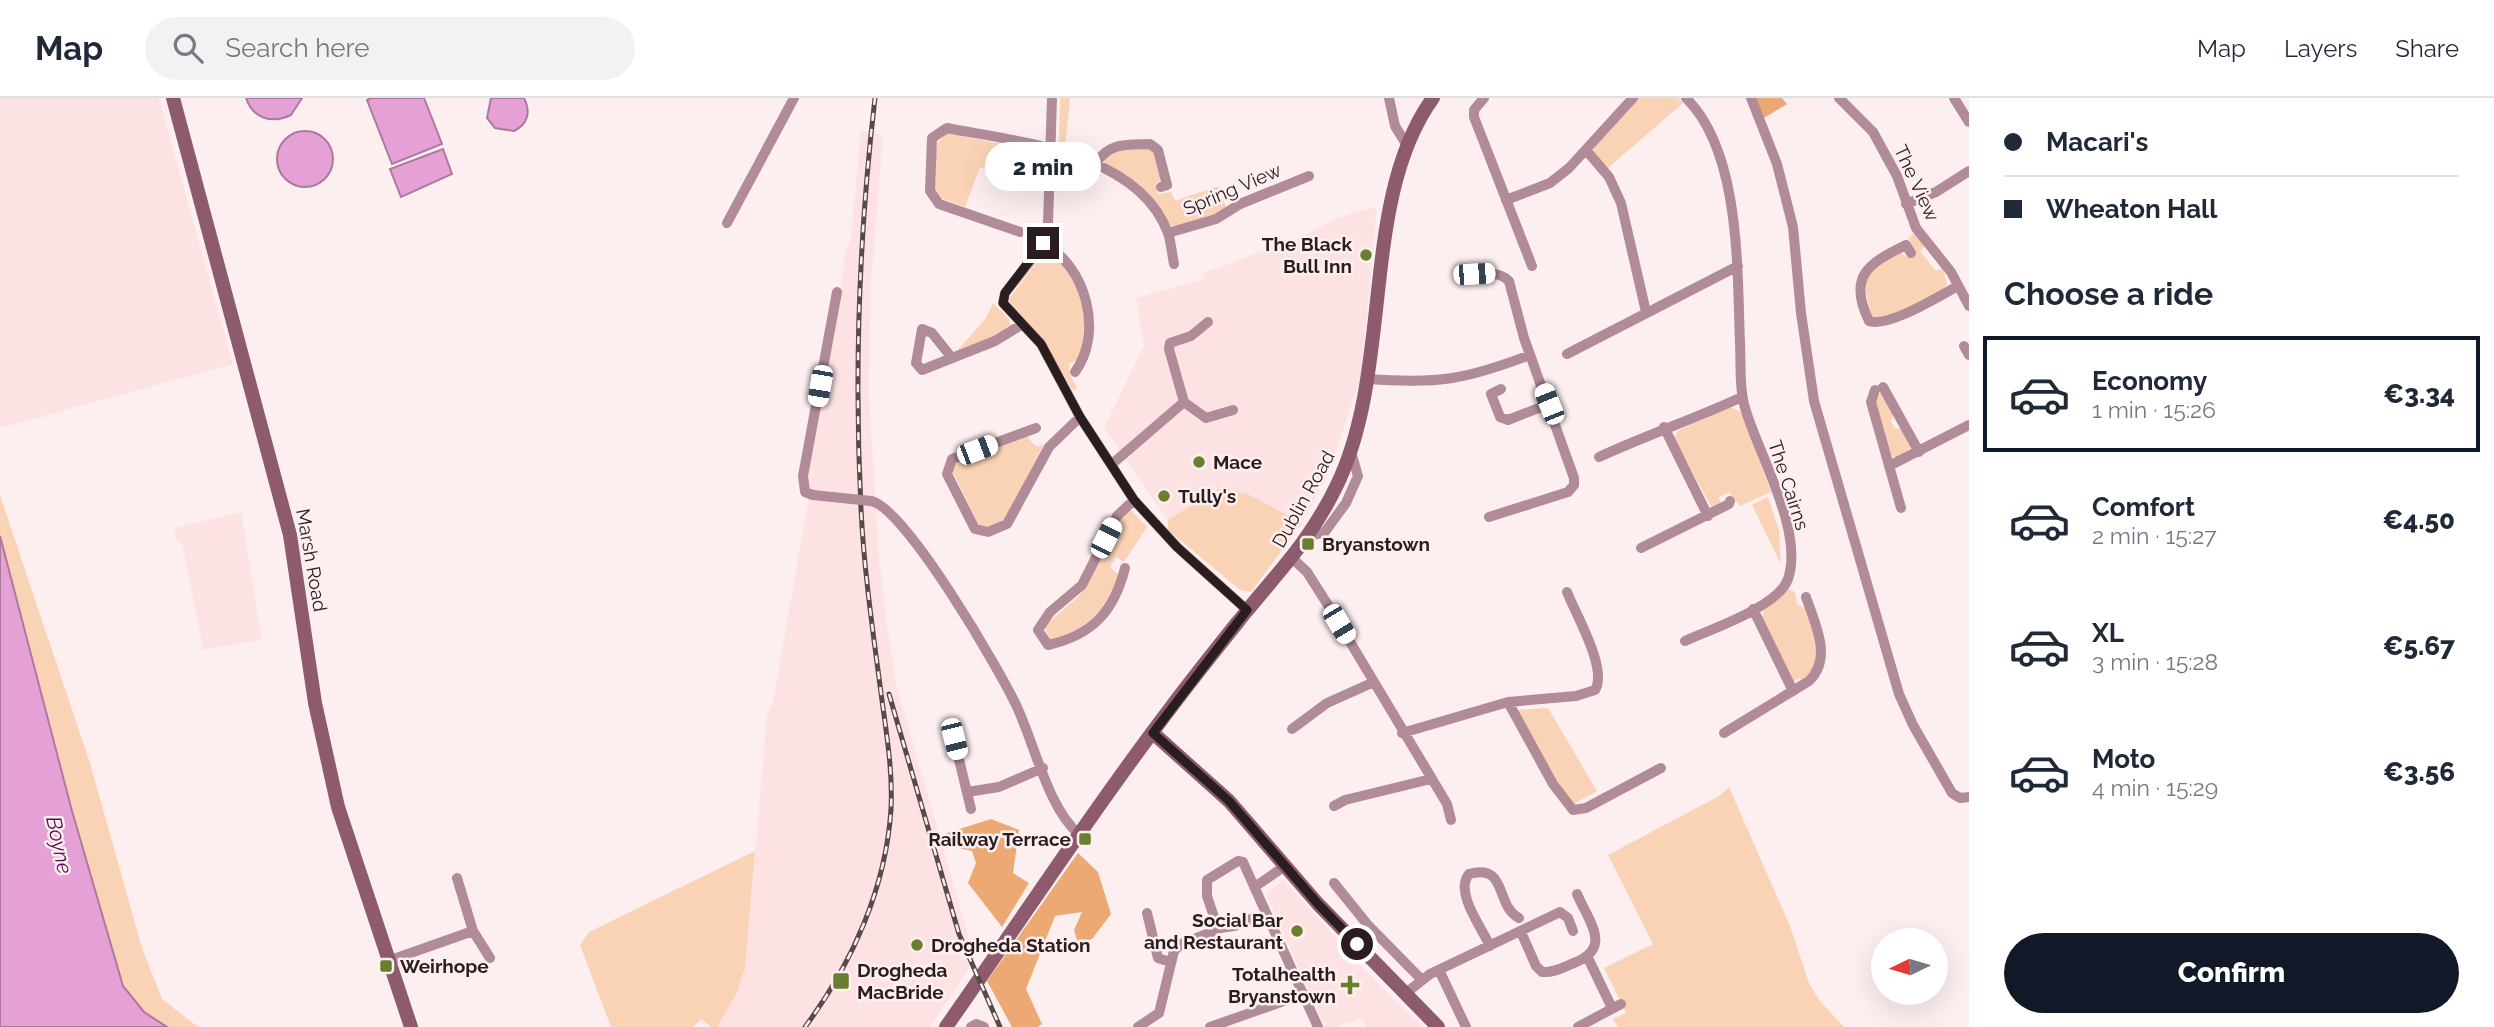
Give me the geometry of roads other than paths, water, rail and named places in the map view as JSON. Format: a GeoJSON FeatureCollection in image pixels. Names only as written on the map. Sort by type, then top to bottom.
{"type":"FeatureCollection","features":[{"type":"Feature","properties":{"kind":"main road","name":"Marsh Road"},"geometry":{"type":"LineString","coordinates":[[173,98],[290,535],[315,702],[338,807],[411,1027]]}},
{"type":"Feature","properties":{"kind":"main road","name":"Dublin Road"},"geometry":{"type":"LineString","coordinates":[[946,1027],[1153,733],[1247,610],[1293,559],[1310,534],[1351,452],[1368,379],[1386,240],[1399,173],[1408,147],[1433,98]]}},
{"type":"Feature","properties":{"kind":"main road"},"geometry":{"type":"LineString","coordinates":[[1153,733],[1229,801],[1318,904],[1438,1027]]}},
{"type":"Feature","properties":{"kind":"street"},"geometry":{"type":"LineString","coordinates":[[727,223],[794,98]]}},
{"type":"Feature","properties":{"kind":"street"},"geometry":{"type":"LineString","coordinates":[[1052,98],[1048,223],[1043,243],[1002,298],[1021,325],[1041,344],[1080,417],[1134,500],[1177,547],[1247,610]]}},
{"type":"Feature","properties":{"kind":"street"},"geometry":{"type":"LineString","coordinates":[[1389,98],[1395,126],[1408,147]]}},
{"type":"Feature","properties":{"kind":"street"},"geometry":{"type":"LineString","coordinates":[[1484,98],[1474,110],[1474,117],[1532,266]]}},
{"type":"Feature","properties":{"kind":"street"},"geometry":{"type":"LineString","coordinates":[[1506,200],[1550,183],[1587,150],[1633,98]]}},
{"type":"Feature","properties":{"kind":"street","name":"The Cairns"},"geometry":{"type":"LineString","coordinates":[[1685,641],[1769,601],[1782,590],[1789,576],[1791,556],[1784,514],[1742,397],[1738,266],[1731,201],[1723,167],[1703,122],[1686,98]]}},
{"type":"Feature","properties":{"kind":"street"},"geometry":{"type":"LineString","coordinates":[[1751,98],[1777,164],[1793,227],[1801,313],[1814,401],[1899,694],[1913,726],[1952,793],[1960,798],[1969,797]]}},
{"type":"Feature","properties":{"kind":"street","name":"The View"},"geometry":{"type":"LineString","coordinates":[[1839,98],[1873,132],[1896,176],[1916,228],[1958,286],[1969,306]]}},
{"type":"Feature","properties":{"kind":"street"},"geometry":{"type":"LineString","coordinates":[[1969,99],[1956,101],[1969,122]]}},
{"type":"Feature","properties":{"kind":"street","name":"Spring View"},"geometry":{"type":"LineString","coordinates":[[1020,232],[939,204],[930,191],[932,138],[947,128],[1050,150],[1096,163],[1138,191],[1156,210],[1168,233],[1174,264]]}},
{"type":"Feature","properties":{"kind":"street","name":"Spring View"},"geometry":{"type":"LineString","coordinates":[[1096,163],[1105,150],[1115,145],[1150,144],[1158,150],[1167,185],[1161,187]]}},
{"type":"Feature","properties":{"kind":"street"},"geometry":{"type":"LineString","coordinates":[[1587,150],[1609,177],[1621,203],[1646,312]]}},
{"type":"Feature","properties":{"kind":"street"},"geometry":{"type":"LineString","coordinates":[[1906,204],[1936,192],[1969,171]]}},
{"type":"Feature","properties":{"kind":"street","name":"Spring View"},"geometry":{"type":"LineString","coordinates":[[1168,233],[1216,219],[1240,204],[1309,176]]}},
{"type":"Feature","properties":{"kind":"street"},"geometry":{"type":"LineString","coordinates":[[1043,243],[1065,259],[1075,275],[1090,320],[1087,350],[1075,372]]}},
{"type":"Feature","properties":{"kind":"street","name":"The View"},"geometry":{"type":"LineString","coordinates":[[1911,253],[1906,245],[1867,267],[1862,280],[1870,321],[1877,324],[1890,320],[1958,286]]}},
{"type":"Feature","properties":{"kind":"street"},"geometry":{"type":"LineString","coordinates":[[1567,354],[1738,266]]}},
{"type":"Feature","properties":{"kind":"street"},"geometry":{"type":"LineString","coordinates":[[1465,277],[1490,274],[1509,281],[1530,355],[1549,404],[1574,485],[1564,494],[1489,517]]}},
{"type":"Feature","properties":{"kind":"street"},"geometry":{"type":"LineString","coordinates":[[837,292],[803,476],[805,492],[871,501],[885,508],[918,546],[960,609],[1017,706],[1063,818],[1080,835]]}},
{"type":"Feature","properties":{"kind":"street"},"geometry":{"type":"LineString","coordinates":[[1208,322],[1191,336],[1170,344],[1184,401],[1206,418],[1233,410]]}},
{"type":"Feature","properties":{"kind":"street"},"geometry":{"type":"LineString","coordinates":[[952,358],[1012,333],[1021,325]]}},
{"type":"Feature","properties":{"kind":"street"},"geometry":{"type":"LineString","coordinates":[[1368,379],[1417,383],[1459,380],[1530,355]]}},
{"type":"Feature","properties":{"kind":"street"},"geometry":{"type":"LineString","coordinates":[[1901,508],[1871,402],[1879,388],[1919,452]]}},
{"type":"Feature","properties":{"kind":"street"},"geometry":{"type":"LineString","coordinates":[[1501,389],[1491,394],[1500,416],[1508,420],[1549,404]]}},
{"type":"Feature","properties":{"kind":"street"},"geometry":{"type":"LineString","coordinates":[[1599,457],[1664,427],[1679,425],[1742,397]]}},
{"type":"Feature","properties":{"kind":"street"},"geometry":{"type":"LineString","coordinates":[[1112,464],[1184,401]]}},
{"type":"Feature","properties":{"kind":"street"},"geometry":{"type":"LineString","coordinates":[[1036,428],[952,459],[947,474],[975,529],[988,532],[1007,524],[1049,447],[1080,417]]}},
{"type":"Feature","properties":{"kind":"street"},"geometry":{"type":"LineString","coordinates":[[1888,466],[1969,425]]}},
{"type":"Feature","properties":{"kind":"street"},"geometry":{"type":"LineString","coordinates":[[1664,427],[1708,516]]}},
{"type":"Feature","properties":{"kind":"street"},"geometry":{"type":"LineString","coordinates":[[1125,568],[1119,593],[1100,620],[1074,639],[1048,645],[1041,638],[1038,630],[1050,612],[1082,585],[1117,516],[1134,500]]}},
{"type":"Feature","properties":{"kind":"street"},"geometry":{"type":"LineString","coordinates":[[1641,548],[1708,516],[1730,501]]}},
{"type":"Feature","properties":{"kind":"street"},"geometry":{"type":"LineString","coordinates":[[1293,559],[1307,572],[1374,682],[1402,733],[1452,812],[1451,820]]}},
{"type":"Feature","properties":{"kind":"street"},"geometry":{"type":"LineString","coordinates":[[1402,733],[1508,702],[1584,695],[1598,686],[1599,666],[1567,592]]}},
{"type":"Feature","properties":{"kind":"street"},"geometry":{"type":"LineString","coordinates":[[1724,733],[1816,674],[1821,663],[1820,642],[1806,597]]}},
{"type":"Feature","properties":{"kind":"street"},"geometry":{"type":"LineString","coordinates":[[1753,609],[1793,691]]}},
{"type":"Feature","properties":{"kind":"street"},"geometry":{"type":"LineString","coordinates":[[1292,729],[1327,703],[1374,682]]}},
{"type":"Feature","properties":{"kind":"street"},"geometry":{"type":"LineString","coordinates":[[1508,702],[1553,784],[1573,810],[1586,808],[1661,768]]}},
{"type":"Feature","properties":{"kind":"street"},"geometry":{"type":"LineString","coordinates":[[954,739],[971,809]]}},
{"type":"Feature","properties":{"kind":"street"},"geometry":{"type":"LineString","coordinates":[[967,792],[999,787],[1042,768]]}},
{"type":"Feature","properties":{"kind":"street"},"geometry":{"type":"LineString","coordinates":[[1334,806],[1345,800],[1431,779]]}},
{"type":"Feature","properties":{"kind":"street"},"geometry":{"type":"LineString","coordinates":[[1138,1027],[1159,1013],[1170,962],[1181,944],[1212,932],[1216,923],[1207,896],[1208,880],[1238,861],[1243,862],[1256,886],[1318,1027]]}},
{"type":"Feature","properties":{"kind":"street"},"geometry":{"type":"LineString","coordinates":[[1256,886],[1286,866]]}},
{"type":"Feature","properties":{"kind":"street"},"geometry":{"type":"LineString","coordinates":[[1490,946],[1465,895],[1464,883],[1469,874],[1482,871],[1494,877],[1512,914],[1519,918]]}},
{"type":"Feature","properties":{"kind":"street"},"geometry":{"type":"LineString","coordinates":[[457,878],[473,931],[490,958]]}},
{"type":"Feature","properties":{"kind":"street"},"geometry":{"type":"LineString","coordinates":[[1334,883],[1367,924],[1421,979]]}},
{"type":"Feature","properties":{"kind":"street"},"geometry":{"type":"LineString","coordinates":[[1521,932],[1536,966],[1542,972],[1550,972],[1588,958],[1597,946],[1597,938],[1577,894]]}},
{"type":"Feature","properties":{"kind":"street"},"geometry":{"type":"LineString","coordinates":[[1406,993],[1421,979],[1560,912],[1568,918],[1573,931]]}},
{"type":"Feature","properties":{"kind":"street"},"geometry":{"type":"LineString","coordinates":[[1147,913],[1158,958],[1170,962]]}},
{"type":"Feature","properties":{"kind":"street"},"geometry":{"type":"LineString","coordinates":[[1213,929],[1234,926],[1256,916]]}},
{"type":"Feature","properties":{"kind":"street"},"geometry":{"type":"LineString","coordinates":[[388,961],[473,931]]}},
{"type":"Feature","properties":{"kind":"street"},"geometry":{"type":"LineString","coordinates":[[1578,1027],[1617,1006],[1588,958]]}},
{"type":"Feature","properties":{"kind":"street"},"geometry":{"type":"LineString","coordinates":[[1439,970],[1466,1027]]}},
{"type":"Feature","properties":{"kind":"street"},"geometry":{"type":"LineString","coordinates":[[1210,1027],[1304,994]]}},
{"type":"Feature","properties":{"kind":"street"},"geometry":{"type":"LineString","coordinates":[[971,1027],[976,1024],[984,1027]]}},
{"type":"Feature","properties":{"kind":"water"},"geometry":{"type":"Polygon","coordinates":[[[246,98],[302,98],[291,115],[270,119],[253,111],[246,98]]]}},
{"type":"Feature","properties":{"kind":"water"},"geometry":{"type":"Polygon","coordinates":[[[424,98],[442,144],[392,164],[367,100],[424,98]]]}},
{"type":"Feature","properties":{"kind":"water"},"geometry":{"type":"Polygon","coordinates":[[[491,98],[524,98],[528,113],[522,125],[514,131],[495,128],[487,118],[491,98]]]}},
{"type":"Feature","properties":{"kind":"water"},"geometry":{"type":"Polygon","coordinates":[[[299,131],[311,131],[321,135],[329,143],[333,159],[329,175],[321,183],[311,187],[299,187],[289,183],[281,175],[277,165],[277,153],[281,143],[289,135],[299,131]]]}},
{"type":"Feature","properties":{"kind":"water"},"geometry":{"type":"Polygon","coordinates":[[[443,149],[452,174],[401,197],[390,169],[443,149]]]}},
{"type":"Feature","properties":{"kind":"water","name":"Boyne"},"geometry":{"type":"Polygon","coordinates":[[[0,536],[72,811],[123,986],[144,1012],[167,1027],[0,1027],[0,536]]]}},
{"type":"Feature","properties":{"kind":"railway"},"geometry":{"type":"LineString","coordinates":[[805,1027],[838,977],[864,924],[882,868],[891,809],[889,751],[864,555],[859,457],[859,303],[875,98]]}},
{"type":"Feature","properties":{"kind":"railway"},"geometry":{"type":"LineString","coordinates":[[889,694],[959,934],[1000,1027]]}},
{"type":"Feature","properties":{"kind":"place","name":"The Black Bull Inn"},"geometry":{"type":"Point","coordinates":[1366,255]}},
{"type":"Feature","properties":{"kind":"place","name":"Mace"},"geometry":{"type":"Point","coordinates":[1199,462]}},
{"type":"Feature","properties":{"kind":"place","name":"Tully's"},"geometry":{"type":"Point","coordinates":[1164,496]}},
{"type":"Feature","properties":{"kind":"place","name":"Bryanstown"},"geometry":{"type":"Point","coordinates":[1308,544]}},
{"type":"Feature","properties":{"kind":"place","name":"Railway Terrace"},"geometry":{"type":"Point","coordinates":[1085,839]}},
{"type":"Feature","properties":{"kind":"place","name":"Social Bar and Restaurant"},"geometry":{"type":"Point","coordinates":[1297,931]}},
{"type":"Feature","properties":{"kind":"place","name":"Drogheda Station"},"geometry":{"type":"Point","coordinates":[917,945]}},
{"type":"Feature","properties":{"kind":"place","name":"Weirhope"},"geometry":{"type":"Point","coordinates":[386,966]}},
{"type":"Feature","properties":{"kind":"place","name":"Drogheda MacBride"},"geometry":{"type":"Point","coordinates":[841,981]}},
{"type":"Feature","properties":{"kind":"place","name":"Totalhealth Bryanstown"},"geometry":{"type":"Point","coordinates":[1350,985]}}]}
